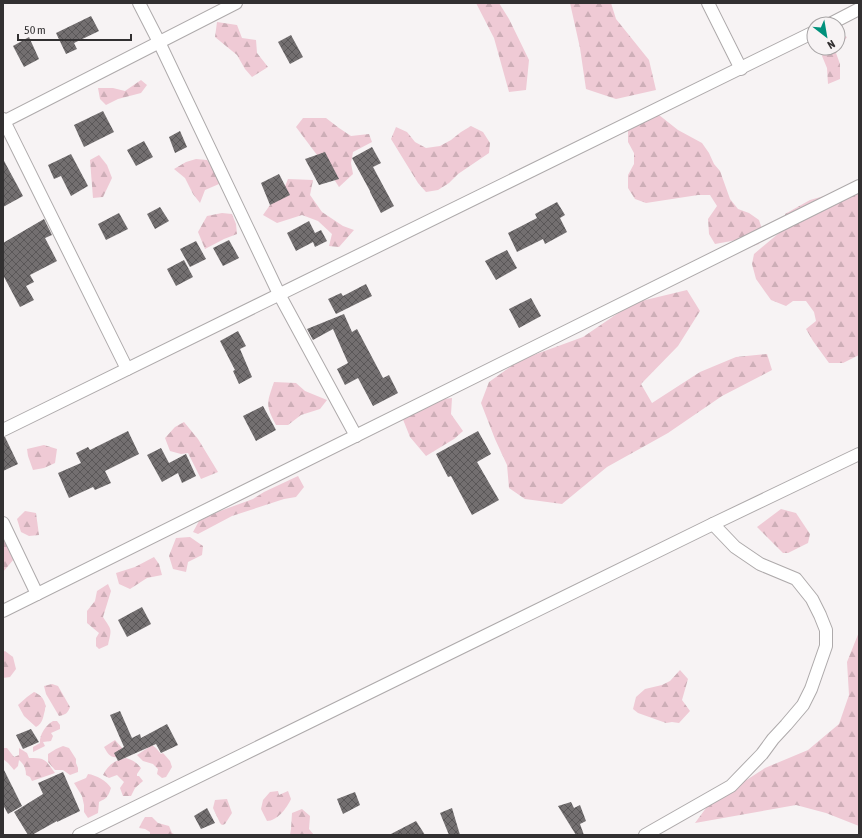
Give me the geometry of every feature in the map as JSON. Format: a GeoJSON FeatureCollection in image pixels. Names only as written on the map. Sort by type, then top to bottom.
{"type":"FeatureCollection","features":[{"type":"Feature","properties":{"kind":"street"},"geometry":{"type":"LineString","coordinates":[[138,3],[159,42],[279,294],[356,436]]}},
{"type":"Feature","properties":{"kind":"street"},"geometry":{"type":"LineString","coordinates":[[127,369],[3,121],[236,3]]}},
{"type":"Feature","properties":{"kind":"street"},"geometry":{"type":"LineString","coordinates":[[708,3],[741,69]]}},
{"type":"Feature","properties":{"kind":"street"},"geometry":{"type":"LineString","coordinates":[[846,16],[859,10]]}},
{"type":"Feature","properties":{"kind":"street"},"geometry":{"type":"LineString","coordinates":[[3,430],[806,36]]}},
{"type":"Feature","properties":{"kind":"street"},"geometry":{"type":"LineString","coordinates":[[3,611],[859,186]]}},
{"type":"Feature","properties":{"kind":"street"},"geometry":{"type":"LineString","coordinates":[[80,835],[713,524],[859,454]]}},
{"type":"Feature","properties":{"kind":"street"},"geometry":{"type":"LineString","coordinates":[[3,523],[37,594]]}},
{"type":"Feature","properties":{"kind":"street"},"geometry":{"type":"LineString","coordinates":[[644,835],[731,786],[762,754],[803,705],[811,689],[826,646],[826,630],[820,615],[812,598],[796,579],[760,564],[735,547],[713,524]]}},
{"type":"Feature","properties":{"kind":"green space"},"geometry":{"type":"Polygon","coordinates":[[[476,3],[499,3],[509,19],[529,60],[526,90],[509,92],[494,38],[476,3]]]}},
{"type":"Feature","properties":{"kind":"green space"},"geometry":{"type":"Polygon","coordinates":[[[570,3],[611,3],[616,19],[649,60],[656,90],[616,99],[586,89],[580,48],[570,3]]]}},
{"type":"Feature","properties":{"kind":"green space"},"geometry":{"type":"Polygon","coordinates":[[[217,22],[237,25],[242,38],[256,40],[257,53],[268,67],[252,77],[245,69],[237,55],[215,37],[217,22]]]}},
{"type":"Feature","properties":{"kind":"green space"},"geometry":{"type":"Polygon","coordinates":[[[822,56],[837,56],[840,64],[840,79],[828,84],[827,68],[822,56]]]}},
{"type":"Feature","properties":{"kind":"green space"},"geometry":{"type":"Polygon","coordinates":[[[141,80],[147,85],[141,93],[118,99],[106,105],[100,99],[98,88],[113,88],[125,91],[141,80]]]}},
{"type":"Feature","properties":{"kind":"green space"},"geometry":{"type":"Polygon","coordinates":[[[646,115],[659,115],[678,130],[702,143],[714,164],[720,171],[730,199],[738,209],[749,213],[759,220],[763,232],[759,244],[746,248],[737,240],[715,244],[709,234],[708,219],[717,206],[710,195],[698,195],[646,203],[635,199],[628,188],[628,175],[634,164],[634,153],[628,142],[628,130],[635,120],[646,115]]]}},
{"type":"Feature","properties":{"kind":"green space"},"geometry":{"type":"Polygon","coordinates":[[[303,118],[326,118],[351,136],[369,134],[372,142],[353,152],[351,163],[353,174],[339,187],[296,127],[303,118]]]}},
{"type":"Feature","properties":{"kind":"green space"},"geometry":{"type":"Polygon","coordinates":[[[471,126],[483,132],[490,143],[489,153],[458,174],[449,183],[438,190],[426,192],[418,183],[391,139],[396,127],[407,132],[415,142],[426,148],[440,146],[471,126]]]}},
{"type":"Feature","properties":{"kind":"green space"},"geometry":{"type":"Polygon","coordinates":[[[99,155],[107,165],[112,178],[103,197],[93,198],[90,160],[99,155]]]}},
{"type":"Feature","properties":{"kind":"green space"},"geometry":{"type":"Polygon","coordinates":[[[196,159],[207,160],[220,177],[219,184],[205,190],[200,203],[193,194],[185,178],[174,169],[186,162],[196,159]]]}},
{"type":"Feature","properties":{"kind":"green space"},"geometry":{"type":"Polygon","coordinates":[[[288,179],[313,180],[310,195],[322,212],[343,226],[354,230],[339,247],[329,246],[332,234],[318,221],[302,215],[277,223],[263,215],[270,205],[282,194],[288,179]]]}},
{"type":"Feature","properties":{"kind":"green space"},"geometry":{"type":"Polygon","coordinates":[[[859,186],[859,355],[843,363],[829,363],[806,329],[816,321],[814,312],[806,301],[793,301],[786,306],[771,300],[756,279],[752,264],[754,254],[785,228],[785,214],[810,200],[859,186]]]}},
{"type":"Feature","properties":{"kind":"green space"},"geometry":{"type":"Polygon","coordinates":[[[222,213],[232,214],[236,224],[237,234],[205,249],[198,232],[207,216],[222,213]]]}},
{"type":"Feature","properties":{"kind":"green space"},"geometry":{"type":"Polygon","coordinates":[[[687,290],[700,311],[678,346],[641,384],[652,403],[700,372],[736,357],[767,354],[772,370],[722,396],[668,433],[607,467],[562,504],[525,499],[509,488],[507,465],[481,403],[489,382],[520,360],[583,337],[633,303],[687,290]]]}},
{"type":"Feature","properties":{"kind":"green space"},"geometry":{"type":"Polygon","coordinates":[[[274,382],[296,383],[305,391],[327,400],[320,409],[301,415],[288,425],[276,425],[268,404],[274,382]]]}},
{"type":"Feature","properties":{"kind":"green space"},"geometry":{"type":"Polygon","coordinates":[[[452,398],[451,414],[463,431],[454,439],[426,456],[410,437],[402,417],[426,401],[452,398]]]}},
{"type":"Feature","properties":{"kind":"green space"},"geometry":{"type":"Polygon","coordinates":[[[184,422],[198,439],[218,472],[201,479],[188,453],[181,454],[170,451],[165,438],[175,427],[184,422]]]}},
{"type":"Feature","properties":{"kind":"green space"},"geometry":{"type":"Polygon","coordinates":[[[44,445],[57,449],[55,463],[44,468],[33,470],[27,449],[44,445]]]}},
{"type":"Feature","properties":{"kind":"green space"},"geometry":{"type":"Polygon","coordinates":[[[298,476],[304,487],[296,497],[284,499],[232,516],[198,534],[193,532],[199,521],[220,511],[253,499],[264,492],[298,476]]]}},
{"type":"Feature","properties":{"kind":"green space"},"geometry":{"type":"Polygon","coordinates":[[[781,509],[796,513],[810,534],[808,543],[788,553],[783,553],[757,527],[781,509]]]}},
{"type":"Feature","properties":{"kind":"green space"},"geometry":{"type":"Polygon","coordinates":[[[25,511],[36,513],[39,535],[29,536],[21,532],[17,519],[25,511]]]}},
{"type":"Feature","properties":{"kind":"green space"},"geometry":{"type":"Polygon","coordinates":[[[3,533],[14,559],[3,572],[3,533]]]}},
{"type":"Feature","properties":{"kind":"green space"},"geometry":{"type":"Polygon","coordinates":[[[190,537],[203,546],[202,555],[188,562],[186,572],[173,569],[169,556],[176,538],[190,537]]]}},
{"type":"Feature","properties":{"kind":"green space"},"geometry":{"type":"Polygon","coordinates":[[[154,557],[159,564],[162,575],[147,578],[130,589],[119,584],[116,573],[135,567],[154,557]]]}},
{"type":"Feature","properties":{"kind":"green space"},"geometry":{"type":"Polygon","coordinates":[[[108,584],[111,591],[103,617],[110,628],[110,635],[108,645],[99,649],[96,646],[96,638],[99,633],[87,623],[87,611],[95,601],[97,591],[108,584]]]}},
{"type":"Feature","properties":{"kind":"green space"},"geometry":{"type":"Polygon","coordinates":[[[859,632],[859,826],[826,813],[796,805],[695,823],[709,804],[765,768],[808,750],[839,724],[849,695],[847,662],[859,632]]]}},
{"type":"Feature","properties":{"kind":"green space"},"geometry":{"type":"Polygon","coordinates":[[[5,651],[13,657],[16,669],[10,677],[3,678],[3,652],[5,651]]]}},
{"type":"Feature","properties":{"kind":"green space"},"geometry":{"type":"Polygon","coordinates":[[[680,670],[688,679],[682,700],[690,711],[679,723],[666,723],[638,713],[633,709],[636,697],[645,689],[662,685],[670,681],[680,670]]]}},
{"type":"Feature","properties":{"kind":"green space"},"geometry":{"type":"Polygon","coordinates":[[[52,684],[58,686],[70,707],[63,715],[59,716],[46,694],[44,686],[52,684]]]}},
{"type":"Feature","properties":{"kind":"green space"},"geometry":{"type":"Polygon","coordinates":[[[34,692],[42,698],[46,706],[41,722],[36,727],[24,716],[18,705],[34,692]]]}},
{"type":"Feature","properties":{"kind":"green space"},"geometry":{"type":"Polygon","coordinates":[[[53,721],[57,721],[60,725],[60,729],[51,733],[53,736],[51,741],[43,742],[45,746],[33,752],[33,747],[40,743],[44,730],[53,721]]]}},
{"type":"Feature","properties":{"kind":"green space"},"geometry":{"type":"Polygon","coordinates":[[[115,740],[123,749],[118,757],[113,757],[110,755],[104,747],[115,740]]]}},
{"type":"Feature","properties":{"kind":"green space"},"geometry":{"type":"Polygon","coordinates":[[[152,745],[161,754],[163,753],[170,761],[172,767],[166,777],[162,778],[157,774],[158,769],[153,764],[143,761],[137,755],[152,745]]]}},
{"type":"Feature","properties":{"kind":"green space"},"geometry":{"type":"Polygon","coordinates":[[[63,746],[69,748],[76,759],[78,772],[70,775],[63,770],[55,770],[48,762],[48,754],[63,746]]]}},
{"type":"Feature","properties":{"kind":"green space"},"geometry":{"type":"Polygon","coordinates":[[[4,748],[7,748],[14,757],[19,755],[19,748],[27,753],[29,758],[42,759],[55,773],[32,781],[30,777],[26,775],[26,771],[19,760],[18,766],[14,770],[3,759],[4,748]]]}},
{"type":"Feature","properties":{"kind":"green space"},"geometry":{"type":"Polygon","coordinates":[[[126,758],[138,764],[141,768],[137,776],[139,776],[143,781],[135,788],[131,796],[123,796],[120,788],[124,782],[117,775],[109,778],[103,775],[112,764],[126,758]]]}},
{"type":"Feature","properties":{"kind":"green space"},"geometry":{"type":"Polygon","coordinates":[[[88,774],[101,779],[111,788],[107,797],[99,802],[98,813],[88,818],[84,812],[82,796],[74,783],[86,778],[88,774]]]}},
{"type":"Feature","properties":{"kind":"green space"},"geometry":{"type":"Polygon","coordinates":[[[278,791],[279,795],[288,791],[291,799],[278,816],[267,821],[261,809],[263,800],[270,792],[278,791]]]}},
{"type":"Feature","properties":{"kind":"green space"},"geometry":{"type":"Polygon","coordinates":[[[227,799],[232,813],[225,824],[222,825],[213,808],[215,800],[227,799]]]}},
{"type":"Feature","properties":{"kind":"green space"},"geometry":{"type":"Polygon","coordinates":[[[302,809],[310,816],[309,829],[314,835],[290,835],[292,813],[302,809]]]}},
{"type":"Feature","properties":{"kind":"green space"},"geometry":{"type":"Polygon","coordinates":[[[145,817],[152,817],[158,823],[169,826],[172,833],[176,835],[150,835],[150,832],[139,828],[145,817]]]}},
{"type":"Feature","properties":{"kind":"building"},"geometry":{"type":"Polygon","coordinates":[[[91,16],[99,31],[74,43],[77,49],[66,54],[56,33],[91,16]]]}},
{"type":"Feature","properties":{"kind":"building"},"geometry":{"type":"Polygon","coordinates":[[[291,35],[303,57],[290,64],[278,42],[291,35]]]}},
{"type":"Feature","properties":{"kind":"building"},"geometry":{"type":"Polygon","coordinates":[[[29,37],[39,59],[24,67],[13,46],[29,37]]]}},
{"type":"Feature","properties":{"kind":"building"},"geometry":{"type":"Polygon","coordinates":[[[103,111],[114,132],[84,147],[74,125],[103,111]]]}},
{"type":"Feature","properties":{"kind":"building"},"geometry":{"type":"Polygon","coordinates":[[[180,131],[187,147],[175,153],[169,137],[180,131]]]}},
{"type":"Feature","properties":{"kind":"building"},"geometry":{"type":"Polygon","coordinates":[[[144,141],[153,157],[136,166],[127,150],[144,141]]]}},
{"type":"Feature","properties":{"kind":"building"},"geometry":{"type":"Polygon","coordinates":[[[372,147],[381,163],[373,167],[394,206],[381,213],[352,158],[372,147]]]}},
{"type":"Feature","properties":{"kind":"building"},"geometry":{"type":"Polygon","coordinates":[[[325,152],[339,179],[319,185],[305,159],[325,152]]]}},
{"type":"Feature","properties":{"kind":"building"},"geometry":{"type":"Polygon","coordinates":[[[71,154],[88,186],[71,196],[61,176],[54,179],[48,165],[71,154]]]}},
{"type":"Feature","properties":{"kind":"building"},"geometry":{"type":"Polygon","coordinates":[[[3,159],[23,196],[3,207],[3,159]]]}},
{"type":"Feature","properties":{"kind":"building"},"geometry":{"type":"Polygon","coordinates":[[[279,174],[290,195],[270,205],[261,183],[279,174]]]}},
{"type":"Feature","properties":{"kind":"building"},"geometry":{"type":"Polygon","coordinates":[[[557,202],[565,215],[560,218],[567,232],[545,244],[543,239],[517,252],[508,233],[537,218],[535,214],[557,202]]]}},
{"type":"Feature","properties":{"kind":"building"},"geometry":{"type":"Polygon","coordinates":[[[160,207],[169,221],[155,229],[147,214],[160,207]]]}},
{"type":"Feature","properties":{"kind":"building"},"geometry":{"type":"Polygon","coordinates":[[[119,213],[128,229],[106,240],[98,224],[119,213]]]}},
{"type":"Feature","properties":{"kind":"building"},"geometry":{"type":"Polygon","coordinates":[[[44,219],[52,235],[45,238],[57,261],[30,275],[34,282],[26,286],[34,300],[20,307],[3,275],[3,243],[44,219]]]}},
{"type":"Feature","properties":{"kind":"building"},"geometry":{"type":"Polygon","coordinates":[[[309,221],[315,233],[321,230],[327,241],[315,247],[313,242],[296,251],[287,233],[309,221]]]}},
{"type":"Feature","properties":{"kind":"building"},"geometry":{"type":"Polygon","coordinates":[[[229,240],[239,258],[223,266],[213,248],[229,240]]]}},
{"type":"Feature","properties":{"kind":"building"},"geometry":{"type":"Polygon","coordinates":[[[196,241],[206,259],[190,267],[180,249],[196,241]]]}},
{"type":"Feature","properties":{"kind":"building"},"geometry":{"type":"Polygon","coordinates":[[[507,250],[517,268],[496,280],[485,261],[507,250]]]}},
{"type":"Feature","properties":{"kind":"building"},"geometry":{"type":"Polygon","coordinates":[[[184,260],[193,277],[176,286],[167,269],[184,260]]]}},
{"type":"Feature","properties":{"kind":"building"},"geometry":{"type":"Polygon","coordinates":[[[366,284],[372,296],[336,314],[328,299],[341,293],[343,296],[366,284]]]}},
{"type":"Feature","properties":{"kind":"building"},"geometry":{"type":"Polygon","coordinates":[[[531,298],[541,316],[519,328],[509,309],[531,298]]]}},
{"type":"Feature","properties":{"kind":"building"},"geometry":{"type":"Polygon","coordinates":[[[344,314],[352,332],[357,329],[383,378],[389,375],[398,393],[373,406],[358,378],[345,385],[337,369],[348,363],[333,329],[313,340],[307,329],[344,314]]]}},
{"type":"Feature","properties":{"kind":"building"},"geometry":{"type":"Polygon","coordinates":[[[238,331],[246,346],[240,349],[252,377],[239,384],[233,371],[235,370],[220,341],[238,331]]]}},
{"type":"Feature","properties":{"kind":"building"},"geometry":{"type":"Polygon","coordinates":[[[263,406],[276,430],[256,441],[243,416],[263,406]]]}},
{"type":"Feature","properties":{"kind":"building"},"geometry":{"type":"Polygon","coordinates":[[[128,431],[139,454],[105,471],[111,483],[95,490],[93,487],[69,498],[58,473],[81,463],[76,453],[88,447],[90,450],[128,431]]]}},
{"type":"Feature","properties":{"kind":"building"},"geometry":{"type":"Polygon","coordinates":[[[478,431],[491,454],[477,462],[499,500],[472,515],[451,476],[448,477],[436,454],[478,431]]]}},
{"type":"Feature","properties":{"kind":"building"},"geometry":{"type":"Polygon","coordinates":[[[3,437],[5,437],[18,464],[3,471],[3,437]]]}},
{"type":"Feature","properties":{"kind":"building"},"geometry":{"type":"Polygon","coordinates":[[[161,448],[169,463],[186,454],[196,476],[182,483],[178,473],[162,482],[147,455],[161,448]]]}},
{"type":"Feature","properties":{"kind":"building"},"geometry":{"type":"Polygon","coordinates":[[[142,607],[151,624],[127,637],[118,620],[142,607]]]}},
{"type":"Feature","properties":{"kind":"building"},"geometry":{"type":"Polygon","coordinates":[[[120,711],[132,738],[140,734],[141,738],[167,724],[178,745],[161,753],[156,744],[118,761],[114,753],[124,747],[110,715],[120,711]]]}},
{"type":"Feature","properties":{"kind":"building"},"geometry":{"type":"Polygon","coordinates":[[[31,729],[39,742],[23,749],[16,735],[31,729]]]}},
{"type":"Feature","properties":{"kind":"building"},"geometry":{"type":"Polygon","coordinates":[[[3,768],[22,806],[8,814],[3,805],[3,768]]]}},
{"type":"Feature","properties":{"kind":"building"},"geometry":{"type":"Polygon","coordinates":[[[63,772],[80,811],[57,821],[32,835],[28,835],[14,812],[43,794],[38,783],[63,772]]]}},
{"type":"Feature","properties":{"kind":"building"},"geometry":{"type":"Polygon","coordinates":[[[355,792],[360,805],[343,814],[337,799],[355,792]]]}},
{"type":"Feature","properties":{"kind":"building"},"geometry":{"type":"Polygon","coordinates":[[[571,802],[574,808],[580,805],[586,821],[580,824],[584,835],[576,835],[558,806],[571,802]]]}},
{"type":"Feature","properties":{"kind":"building"},"geometry":{"type":"Polygon","coordinates":[[[207,808],[215,823],[201,829],[194,816],[207,808]]]}},
{"type":"Feature","properties":{"kind":"building"},"geometry":{"type":"Polygon","coordinates":[[[452,808],[460,835],[449,835],[440,813],[452,808]]]}},
{"type":"Feature","properties":{"kind":"building"},"geometry":{"type":"Polygon","coordinates":[[[416,821],[425,835],[389,835],[416,821]]]}}]}
